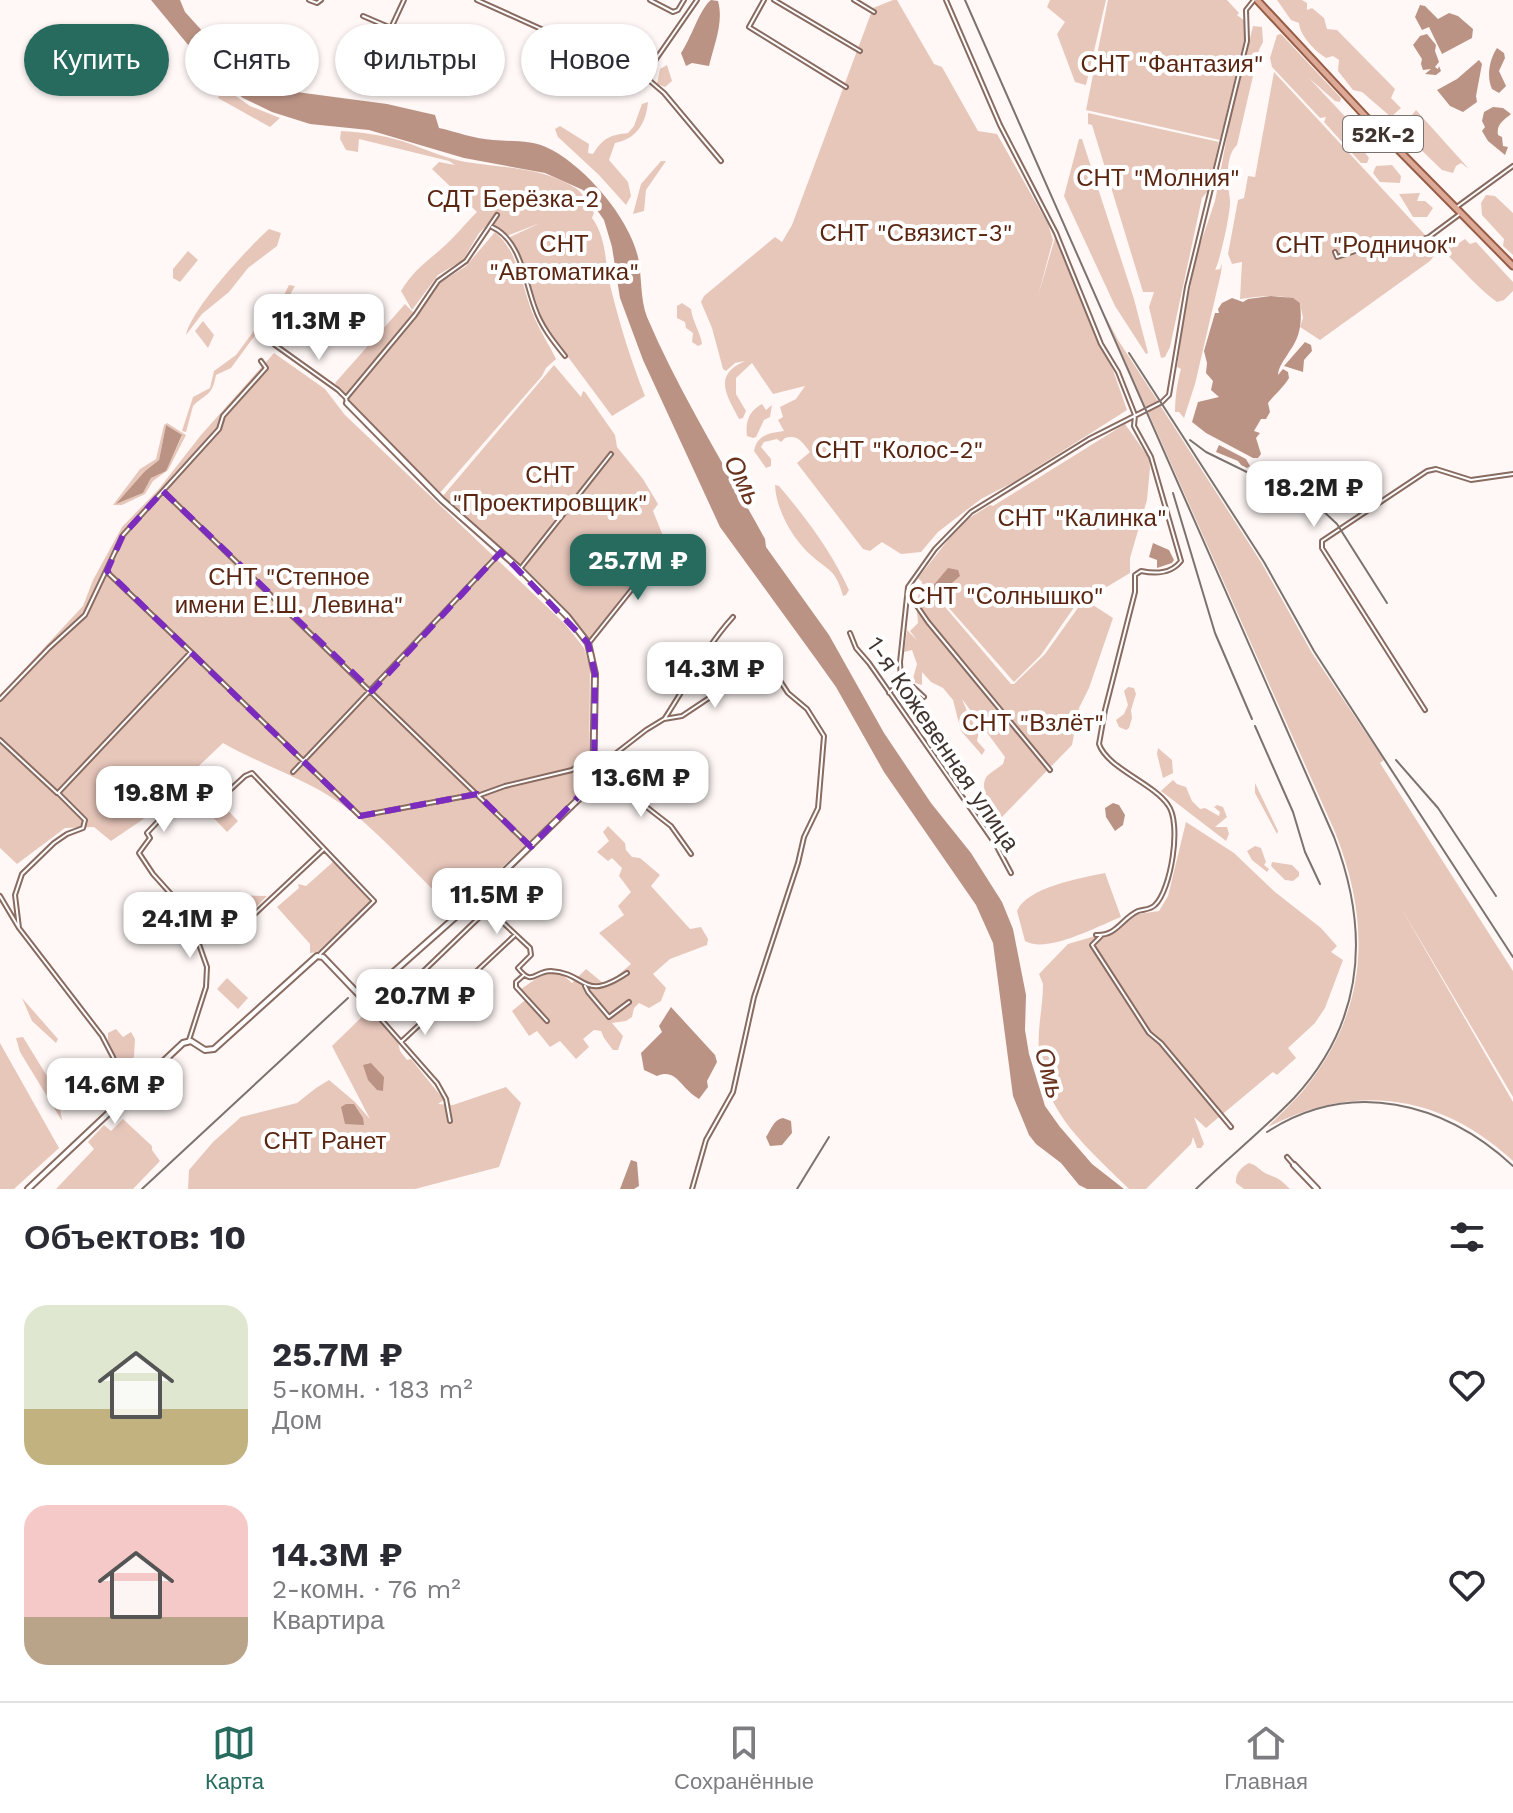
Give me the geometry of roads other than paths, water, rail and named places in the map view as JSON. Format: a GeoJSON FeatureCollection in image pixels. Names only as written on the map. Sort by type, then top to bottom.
{"type":"FeatureCollection","features":[{"type":"Feature","properties":{"kind":"main road","name":"52К-2"},"geometry":{"type":"LineString","coordinates":[[1257,0],[1513,264]]}},
{"type":"Feature","properties":{"kind":"main road","name":"52К-2"},"geometry":{"type":"LineString","coordinates":[[1257,0],[1513,264]]}},
{"type":"Feature","properties":{"kind":"street"},"geometry":{"type":"LineString","coordinates":[[309,0],[315,3],[321,0]]}},
{"type":"Feature","properties":{"kind":"street"},"geometry":{"type":"LineString","coordinates":[[363,16],[391,28],[404,0]]}},
{"type":"Feature","properties":{"kind":"street"},"geometry":{"type":"LineString","coordinates":[[477,0],[530,24]]}},
{"type":"Feature","properties":{"kind":"street"},"geometry":{"type":"LineString","coordinates":[[650,0],[673,12],[681,7],[684,0]]}},
{"type":"Feature","properties":{"kind":"street"},"geometry":{"type":"LineString","coordinates":[[658,58],[697,0]]}},
{"type":"Feature","properties":{"kind":"street"},"geometry":{"type":"LineString","coordinates":[[764,0],[749,27],[846,87]]}},
{"type":"Feature","properties":{"kind":"street"},"geometry":{"type":"LineString","coordinates":[[774,0],[860,51]]}},
{"type":"Feature","properties":{"kind":"street"},"geometry":{"type":"LineString","coordinates":[[854,0],[874,12]]}},
{"type":"Feature","properties":{"kind":"street"},"geometry":{"type":"LineString","coordinates":[[946,0],[1000,125],[1056,233],[1101,344],[1118,372],[1135,415],[1134,426],[1151,457],[1181,561],[1160,573],[1141,571],[1135,575],[1135,592],[1099,744],[1107,755],[1168,804],[1176,835],[1158,900],[1151,908],[1132,915],[1114,932],[1096,935]]}},
{"type":"Feature","properties":{"kind":"street"},"geometry":{"type":"LineString","coordinates":[[889,693],[901,681],[906,592],[935,549],[971,512],[1089,439],[1162,402],[1169,395],[1187,287],[1247,41],[1246,10],[1257,0]]}},
{"type":"Feature","properties":{"kind":"street"},"geometry":{"type":"LineString","coordinates":[[658,88],[721,161]]}},
{"type":"Feature","properties":{"kind":"street"},"geometry":{"type":"LineString","coordinates":[[1458,206],[1513,166]]}},
{"type":"Feature","properties":{"kind":"street"},"geometry":{"type":"LineString","coordinates":[[1335,252],[1337,257],[1364,248],[1398,242],[1408,244],[1429,237],[1461,213]]}},
{"type":"Feature","properties":{"kind":"street"},"geometry":{"type":"LineString","coordinates":[[347,400],[438,281],[466,261],[497,215]]}},
{"type":"Feature","properties":{"kind":"street"},"geometry":{"type":"LineString","coordinates":[[491,227],[506,238],[518,258],[540,320],[565,356]]}},
{"type":"Feature","properties":{"kind":"street"},"geometry":{"type":"LineString","coordinates":[[275,345],[347,400],[442,500],[520,569],[567,616],[588,643],[595,674],[594,780]]}},
{"type":"Feature","properties":{"kind":"street"},"geometry":{"type":"LineString","coordinates":[[0,699],[85,615],[123,535],[219,429],[223,416],[266,368],[261,361]]}},
{"type":"Feature","properties":{"kind":"street"},"geometry":{"type":"LineString","coordinates":[[520,569],[611,454]]}},
{"type":"Feature","properties":{"kind":"street"},"geometry":{"type":"LineString","coordinates":[[1425,710],[1322,548],[1322,541],[1427,471],[1436,469],[1471,480],[1513,474]]}},
{"type":"Feature","properties":{"kind":"street"},"geometry":{"type":"LineString","coordinates":[[163,491],[531,847]]}},
{"type":"Feature","properties":{"kind":"street"},"geometry":{"type":"LineString","coordinates":[[588,643],[668,544]]}},
{"type":"Feature","properties":{"kind":"street"},"geometry":{"type":"LineString","coordinates":[[293,772],[501,552]]}},
{"type":"Feature","properties":{"kind":"street"},"geometry":{"type":"LineString","coordinates":[[107,571],[360,816],[478,794],[572,770],[585,761]]}},
{"type":"Feature","properties":{"kind":"street"},"geometry":{"type":"LineString","coordinates":[[906,592],[1050,770]]}},
{"type":"Feature","properties":{"kind":"street"},"geometry":{"type":"LineString","coordinates":[[363,999],[477,898],[589,791],[615,754],[664,719],[684,690],[693,670],[733,617]]}},
{"type":"Feature","properties":{"kind":"street","name":"1-я Кожевенная улица"},"geometry":{"type":"LineString","coordinates":[[850,633],[856,648],[996,845],[1011,873]]}},
{"type":"Feature","properties":{"kind":"street"},"geometry":{"type":"LineString","coordinates":[[58,793],[191,652]]}},
{"type":"Feature","properties":{"kind":"street"},"geometry":{"type":"LineString","coordinates":[[664,719],[682,716],[733,682],[763,667],[774,673],[788,693],[807,709],[825,740],[817,812],[806,831],[773,932],[754,997],[733,1092],[706,1140],[692,1189]]}},
{"type":"Feature","properties":{"kind":"street"},"geometry":{"type":"LineString","coordinates":[[901,681],[911,685],[924,697]]}},
{"type":"Feature","properties":{"kind":"street"},"geometry":{"type":"LineString","coordinates":[[930,750],[938,745],[932,730]]}},
{"type":"Feature","properties":{"kind":"street"},"geometry":{"type":"LineString","coordinates":[[0,740],[85,820],[83,828],[54,843],[18,880],[15,895],[19,928]]}},
{"type":"Feature","properties":{"kind":"street"},"geometry":{"type":"LineString","coordinates":[[606,768],[671,826],[691,854]]}},
{"type":"Feature","properties":{"kind":"street"},"geometry":{"type":"LineString","coordinates":[[28,1189],[188,1041],[206,987],[207,967],[188,913],[140,855],[140,848],[150,838],[147,833],[182,796],[187,794],[196,801],[203,793],[210,798],[231,789],[252,773],[374,901],[214,1049],[205,1050],[188,1041]]}},
{"type":"Feature","properties":{"kind":"street"},"geometry":{"type":"LineString","coordinates":[[245,923],[325,849]]}},
{"type":"Feature","properties":{"kind":"street"},"geometry":{"type":"LineString","coordinates":[[0,896],[19,928],[102,1036],[127,1097]]}},
{"type":"Feature","properties":{"kind":"street"},"geometry":{"type":"LineString","coordinates":[[477,898],[531,951],[519,967],[524,975],[532,978],[550,971],[571,977],[585,986],[609,1017],[629,1002]]}},
{"type":"Feature","properties":{"kind":"street"},"geometry":{"type":"LineString","coordinates":[[406,988],[488,909]]}},
{"type":"Feature","properties":{"kind":"street"},"geometry":{"type":"LineString","coordinates":[[401,1042],[515,934]]}},
{"type":"Feature","properties":{"kind":"street"},"geometry":{"type":"LineString","coordinates":[[1103,935],[1092,945],[1149,1033],[1161,1043],[1231,1127]]}},
{"type":"Feature","properties":{"kind":"street"},"geometry":{"type":"LineString","coordinates":[[319,955],[363,999],[442,1092],[450,1121]]}},
{"type":"Feature","properties":{"kind":"street"},"geometry":{"type":"LineString","coordinates":[[585,986],[608,985],[627,973]]}},
{"type":"Feature","properties":{"kind":"street"},"geometry":{"type":"LineString","coordinates":[[394,974],[431,1014]]}},
{"type":"Feature","properties":{"kind":"street"},"geometry":{"type":"LineString","coordinates":[[524,975],[515,983],[516,987],[547,1021]]}},
{"type":"Feature","properties":{"kind":"street"},"geometry":{"type":"LineString","coordinates":[[1287,1157],[1317,1189]]}},
{"type":"Feature","properties":{"kind":"railway"},"geometry":{"type":"LineString","coordinates":[[965,0],[1334,837],[1346,872],[1353,907],[1356,941],[1354,974],[1335,1038],[1318,1069],[1294,1098],[1196,1189]]}},
{"type":"Feature","properties":{"kind":"railway"},"geometry":{"type":"LineString","coordinates":[[1129,353],[1264,562],[1314,651],[1513,957]]}},
{"type":"Feature","properties":{"kind":"railway"},"geometry":{"type":"LineString","coordinates":[[1190,440],[1206,452],[1320,508],[1337,524],[1387,603]]}},
{"type":"Feature","properties":{"kind":"railway"},"geometry":{"type":"LineString","coordinates":[[1173,493],[1215,633],[1252,719]]}},
{"type":"Feature","properties":{"kind":"railway"},"geometry":{"type":"LineString","coordinates":[[1255,726],[1293,812],[1305,852],[1320,884]]}},
{"type":"Feature","properties":{"kind":"railway"},"geometry":{"type":"LineString","coordinates":[[1396,760],[1438,808],[1496,896]]}},
{"type":"Feature","properties":{"kind":"railway"},"geometry":{"type":"LineString","coordinates":[[142,1189],[348,998]]}},
{"type":"Feature","properties":{"kind":"railway"},"geometry":{"type":"LineString","coordinates":[[1267,1132],[1299,1115],[1331,1106],[1364,1102],[1396,1105],[1427,1113],[1457,1126],[1513,1166]]}},
{"type":"Feature","properties":{"kind":"railway"},"geometry":{"type":"LineString","coordinates":[[797,1189],[829,1137]]}},
{"type":"Feature","properties":{"kind":"park label","name":"СНТ \"Фантазия\""},"geometry":{"type":"Point","coordinates":[1172,64]}},
{"type":"Feature","properties":{"kind":"park label","name":"СНТ \"Молния\""},"geometry":{"type":"Point","coordinates":[1158,178]}},
{"type":"Feature","properties":{"kind":"park label","name":"СДТ Берёзка-2"},"geometry":{"type":"Point","coordinates":[513,199]}},
{"type":"Feature","properties":{"kind":"park label","name":"СНТ \"Связист-3\""},"geometry":{"type":"Point","coordinates":[916,233]}},
{"type":"Feature","properties":{"kind":"park label","name":"СНТ \"Родничок\""},"geometry":{"type":"Point","coordinates":[1366,245]}},
{"type":"Feature","properties":{"kind":"park label","name":"СНТ \"Автоматика\""},"geometry":{"type":"Point","coordinates":[564,258]}},
{"type":"Feature","properties":{"kind":"park label","name":"СНТ \"Колос-2\""},"geometry":{"type":"Point","coordinates":[899,450]}},
{"type":"Feature","properties":{"kind":"park label","name":"СНТ \"Проектировщик\""},"geometry":{"type":"Point","coordinates":[550,489]}},
{"type":"Feature","properties":{"kind":"park label","name":"СНТ \"Калинка\""},"geometry":{"type":"Point","coordinates":[1082,518]}},
{"type":"Feature","properties":{"kind":"park label","name":"СНТ \"Степное имени Е.Ш. Левина\""},"geometry":{"type":"Point","coordinates":[289,591]}},
{"type":"Feature","properties":{"kind":"park label","name":"СНТ \"Солнышко\""},"geometry":{"type":"Point","coordinates":[1006,596]}},
{"type":"Feature","properties":{"kind":"park label","name":"СНТ \"Взлёт\""},"geometry":{"type":"Point","coordinates":[1033,723]}},
{"type":"Feature","properties":{"kind":"park label","name":"СНТ Ранет"},"geometry":{"type":"Point","coordinates":[325,1141]}},
{"type":"Feature","properties":{"kind":"water label","name":"Омь"},"geometry":{"type":"Point","coordinates":[743,480]}},
{"type":"Feature","properties":{"kind":"water label","name":"Омь"},"geometry":{"type":"Point","coordinates":[1050,1073]}}]}
